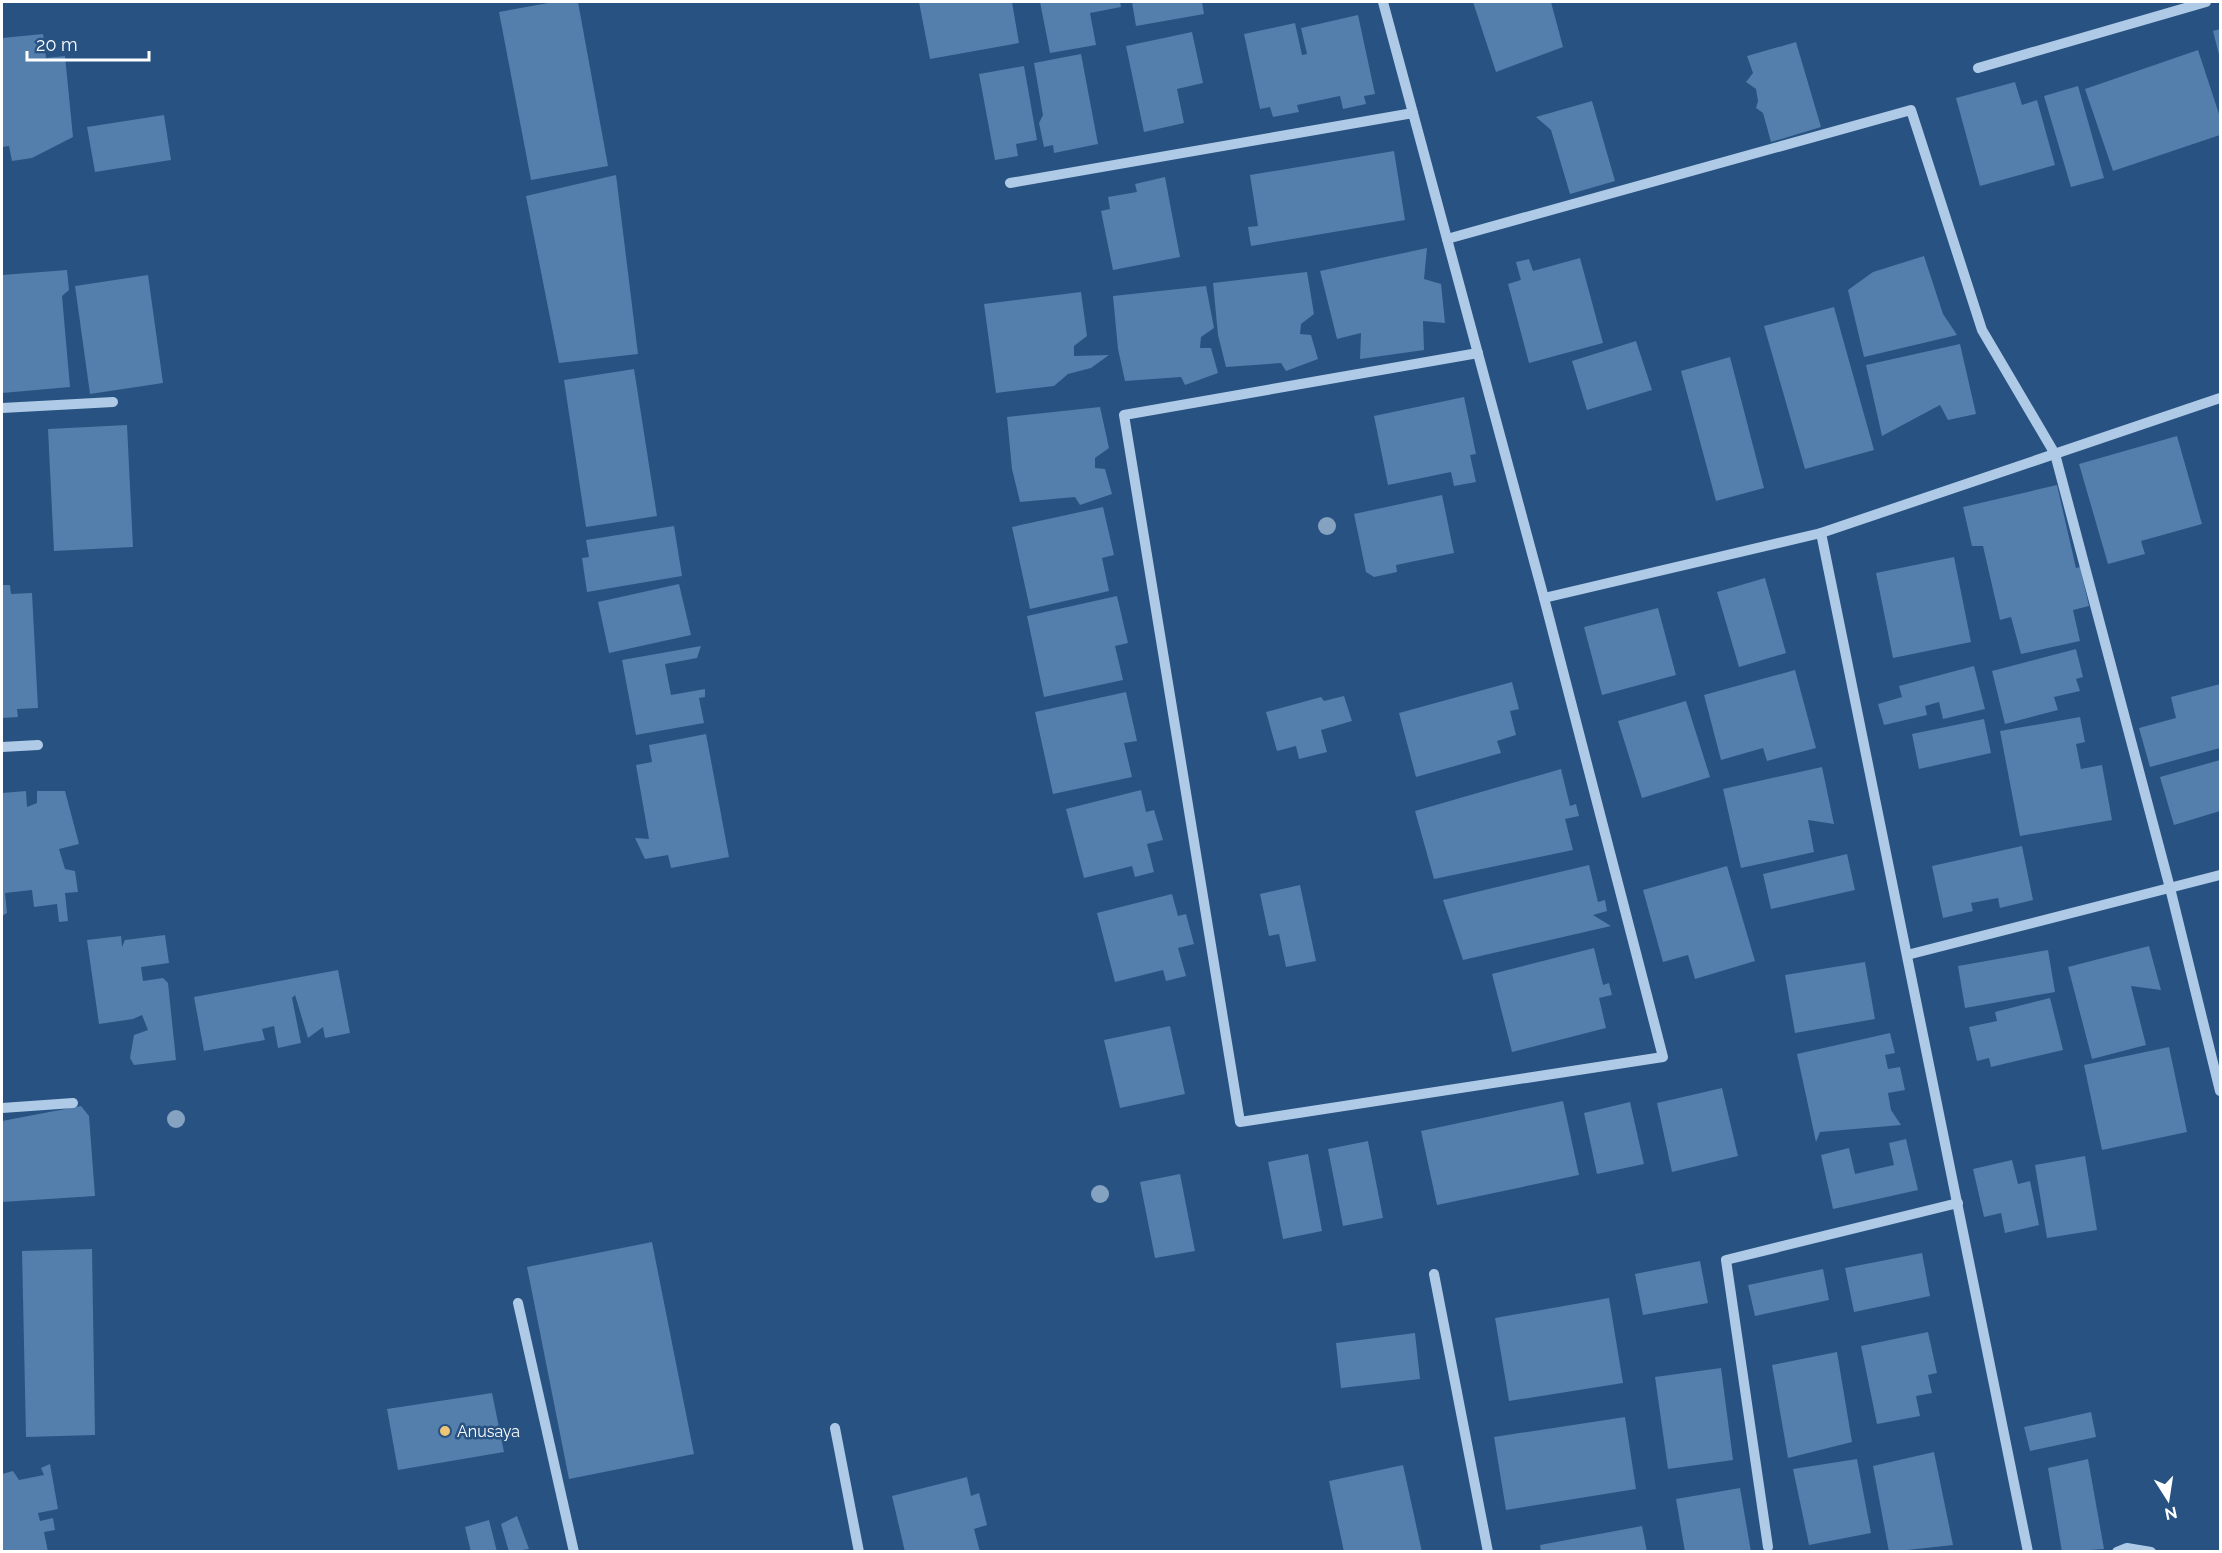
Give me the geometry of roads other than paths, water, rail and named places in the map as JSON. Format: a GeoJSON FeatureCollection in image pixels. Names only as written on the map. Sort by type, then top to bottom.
{"type":"FeatureCollection","features":[{"type":"Feature","properties":{"kind":"street"},"geometry":{"type":"LineString","coordinates":[[1383,2],[1478,353],[1544,598],[1663,1057],[1240,1122],[1124,416],[1478,353]]}},
{"type":"Feature","properties":{"kind":"street"},"geometry":{"type":"LineString","coordinates":[[1978,68],[2206,2]]}},
{"type":"Feature","properties":{"kind":"street"},"geometry":{"type":"LineString","coordinates":[[1447,239],[1911,110],[1982,330],[2055,454],[2170,888],[2220,1091]]}},
{"type":"Feature","properties":{"kind":"street"},"geometry":{"type":"LineString","coordinates":[[1010,183],[1413,113]]}},
{"type":"Feature","properties":{"kind":"street"},"geometry":{"type":"LineString","coordinates":[[1544,598],[1821,533],[2220,398]]}},
{"type":"Feature","properties":{"kind":"street"},"geometry":{"type":"LineString","coordinates":[[2,408],[113,402]]}},
{"type":"Feature","properties":{"kind":"street"},"geometry":{"type":"LineString","coordinates":[[1821,533],[2028,1551]]}},
{"type":"Feature","properties":{"kind":"street"},"geometry":{"type":"LineString","coordinates":[[2,747],[38,745]]}},
{"type":"Feature","properties":{"kind":"street"},"geometry":{"type":"LineString","coordinates":[[1907,955],[2220,875]]}},
{"type":"Feature","properties":{"kind":"street"},"geometry":{"type":"LineString","coordinates":[[2,1108],[74,1102]]}},
{"type":"Feature","properties":{"kind":"street"},"geometry":{"type":"LineString","coordinates":[[1768,1547],[1726,1260],[1958,1203]]}},
{"type":"Feature","properties":{"kind":"street"},"geometry":{"type":"LineString","coordinates":[[1434,1274],[1488,1551]]}},
{"type":"Feature","properties":{"kind":"street"},"geometry":{"type":"LineString","coordinates":[[518,1303],[574,1551]]}},
{"type":"Feature","properties":{"kind":"street"},"geometry":{"type":"LineString","coordinates":[[835,1428],[859,1551]]}},
{"type":"Feature","properties":{"kind":"street"},"geometry":{"type":"LineString","coordinates":[[2117,1551],[2127,1548],[2151,1551]]}},
{"type":"Feature","properties":{"kind":"place","name":"Anusaya"},"geometry":{"type":"Point","coordinates":[445,1431]}}]}
